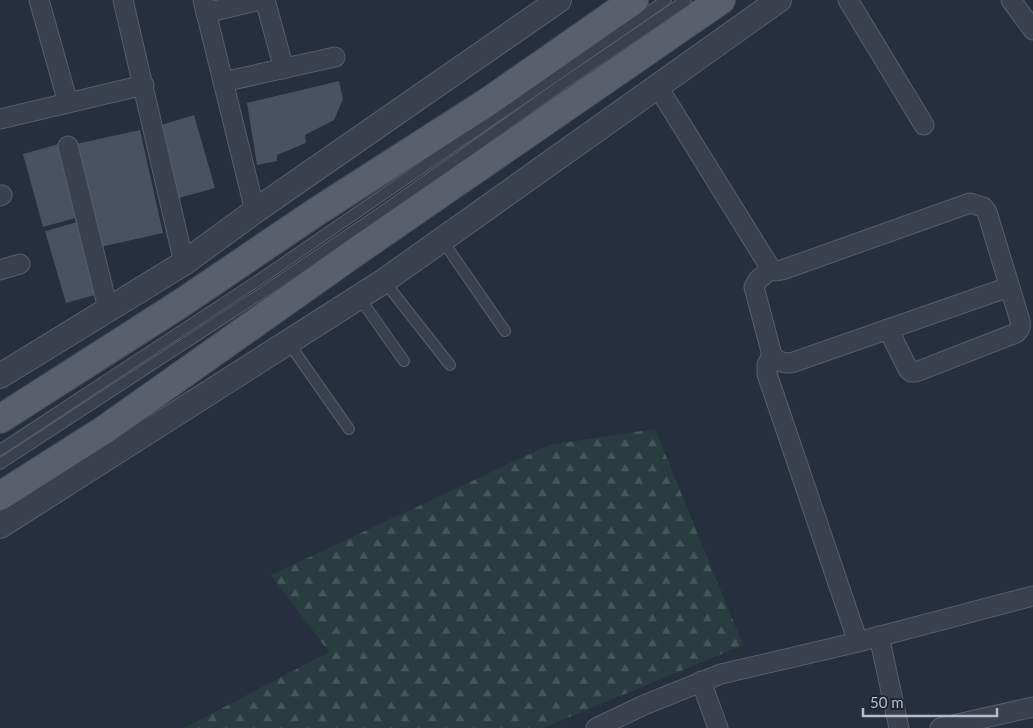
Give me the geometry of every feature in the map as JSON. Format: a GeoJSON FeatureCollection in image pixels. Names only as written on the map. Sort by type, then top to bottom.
{"type":"FeatureCollection","features":[{"type":"Feature","properties":{"kind":"main road"},"geometry":{"type":"LineString","coordinates":[[0,419],[180,304],[316,212],[486,103],[634,0]]}},
{"type":"Feature","properties":{"kind":"main road"},"geometry":{"type":"LineString","coordinates":[[0,496],[104,430],[720,0]]}},
{"type":"Feature","properties":{"kind":"street"},"geometry":{"type":"LineString","coordinates":[[39,0],[68,103]]}},
{"type":"Feature","properties":{"kind":"street"},"geometry":{"type":"LineString","coordinates":[[123,0],[184,263]]}},
{"type":"Feature","properties":{"kind":"street"},"geometry":{"type":"LineString","coordinates":[[255,211],[204,6],[260,0]]}},
{"type":"Feature","properties":{"kind":"street"},"geometry":{"type":"LineString","coordinates":[[265,0],[284,69]]}},
{"type":"Feature","properties":{"kind":"street"},"geometry":{"type":"LineString","coordinates":[[0,376],[184,263],[255,211],[559,0]]}},
{"type":"Feature","properties":{"kind":"street"},"geometry":{"type":"LineString","coordinates":[[0,526],[384,281],[780,0]]}},
{"type":"Feature","properties":{"kind":"street"},"geometry":{"type":"LineString","coordinates":[[848,0],[924,125]]}},
{"type":"Feature","properties":{"kind":"street"},"geometry":{"type":"LineString","coordinates":[[1011,0],[1033,30]]}},
{"type":"Feature","properties":{"kind":"street"},"geometry":{"type":"LineString","coordinates":[[223,82],[335,57]]}},
{"type":"Feature","properties":{"kind":"street"},"geometry":{"type":"LineString","coordinates":[[0,119],[144,85]]}},
{"type":"Feature","properties":{"kind":"street"},"geometry":{"type":"LineString","coordinates":[[658,87],[771,269],[782,270],[970,203],[983,207],[987,212],[1021,326],[1016,333],[912,372],[908,369],[888,329]]}},
{"type":"Feature","properties":{"kind":"street"},"geometry":{"type":"LineString","coordinates":[[68,146],[108,310]]}},
{"type":"Feature","properties":{"kind":"street"},"geometry":{"type":"LineString","coordinates":[[0,270],[20,264]]}},
{"type":"Feature","properties":{"kind":"street"},"geometry":{"type":"LineString","coordinates":[[771,269],[758,280],[754,287],[772,355],[777,361],[783,363],[791,363],[1009,287]]}},
{"type":"Feature","properties":{"kind":"street"},"geometry":{"type":"LineString","coordinates":[[772,355],[767,365],[767,374],[858,642]]}},
{"type":"Feature","properties":{"kind":"street"},"geometry":{"type":"LineString","coordinates":[[596,728],[701,680],[858,642],[1033,596]]}},
{"type":"Feature","properties":{"kind":"street"},"geometry":{"type":"LineString","coordinates":[[879,636],[899,728]]}},
{"type":"Feature","properties":{"kind":"street"},"geometry":{"type":"LineString","coordinates":[[701,680],[718,728]]}},
{"type":"Feature","properties":{"kind":"street"},"geometry":{"type":"LineString","coordinates":[[940,728],[1033,707]]}},
{"type":"Feature","properties":{"kind":"lane"},"geometry":{"type":"LineString","coordinates":[[0,450],[266,275],[666,0]]}},
{"type":"Feature","properties":{"kind":"lane"},"geometry":{"type":"LineString","coordinates":[[0,464],[268,289],[686,0]]}},
{"type":"Feature","properties":{"kind":"lane"},"geometry":{"type":"LineString","coordinates":[[442,240],[505,331]]}},
{"type":"Feature","properties":{"kind":"lane"},"geometry":{"type":"LineString","coordinates":[[384,281],[450,365]]}},
{"type":"Feature","properties":{"kind":"lane"},"geometry":{"type":"LineString","coordinates":[[359,297],[404,360]]}},
{"type":"Feature","properties":{"kind":"lane"},"geometry":{"type":"LineString","coordinates":[[288,342],[349,429]]}},
{"type":"Feature","properties":{"kind":"green space"},"geometry":{"type":"Polygon","coordinates":[[[655,429],[743,645],[543,728],[184,728],[329,652],[271,575],[549,445],[655,429]]]}},
{"type":"Feature","properties":{"kind":"building"},"geometry":{"type":"Polygon","coordinates":[[[339,81],[343,99],[334,120],[305,135],[306,143],[277,155],[277,161],[257,165],[247,103],[339,81]]]}},
{"type":"Feature","properties":{"kind":"building"},"geometry":{"type":"Polygon","coordinates":[[[194,115],[215,188],[179,198],[158,126],[194,115]]]}},
{"type":"Feature","properties":{"kind":"building"},"geometry":{"type":"Polygon","coordinates":[[[140,130],[163,233],[100,247],[76,144],[140,130]]]}},
{"type":"Feature","properties":{"kind":"building"},"geometry":{"type":"Polygon","coordinates":[[[59,144],[79,217],[43,227],[23,154],[59,144]]]}},
{"type":"Feature","properties":{"kind":"building"},"geometry":{"type":"Polygon","coordinates":[[[81,221],[102,293],[66,303],[45,231],[81,221]]]}}]}
